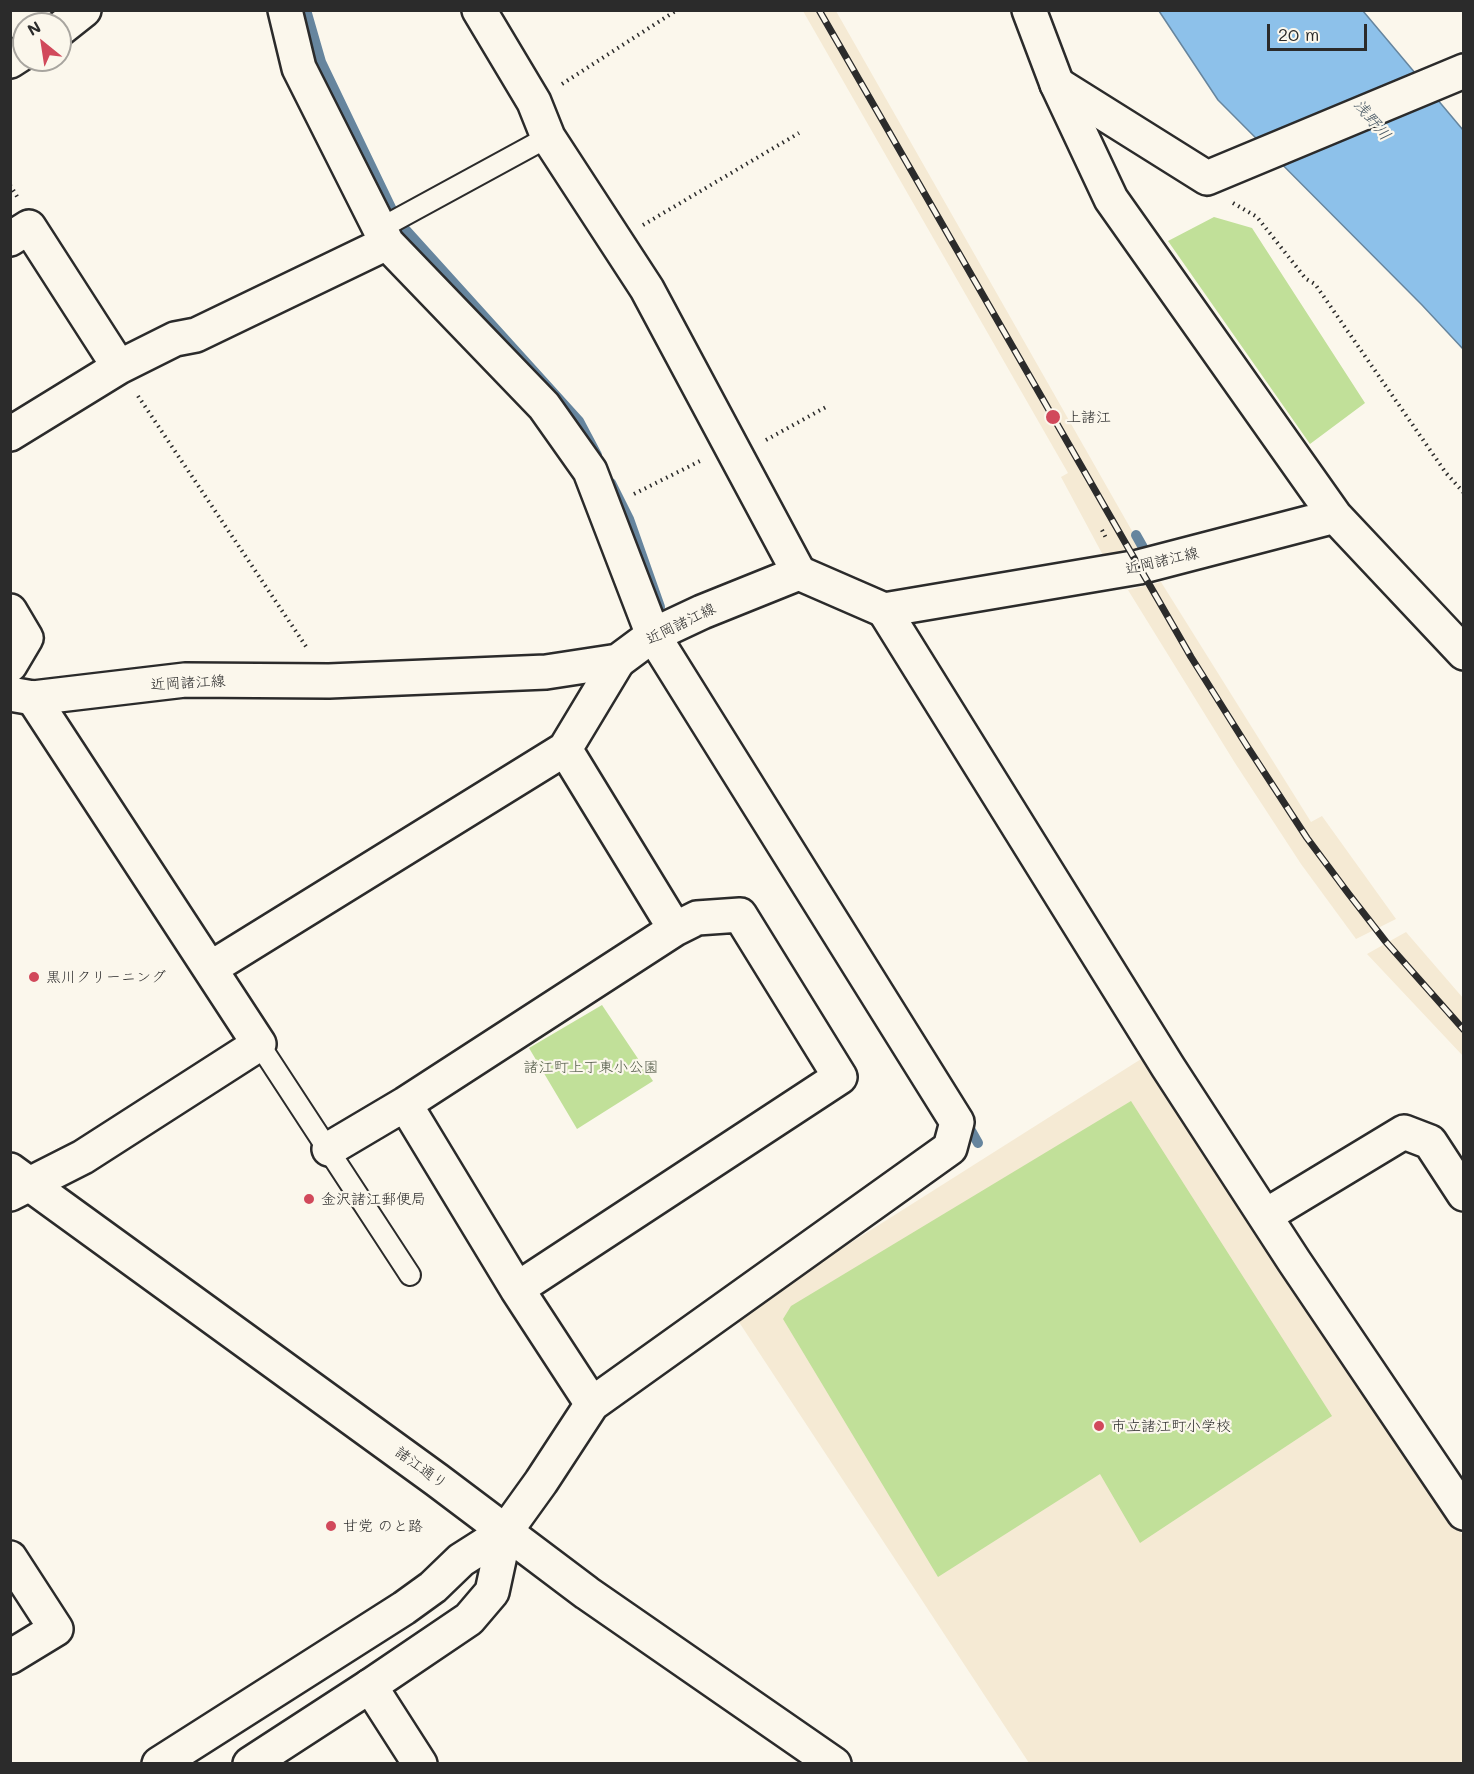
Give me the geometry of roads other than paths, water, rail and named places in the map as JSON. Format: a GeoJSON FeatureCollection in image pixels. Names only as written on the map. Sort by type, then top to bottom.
{"type":"FeatureCollection","features":[{"type":"Feature","properties":{"kind":"street"},"geometry":{"type":"LineString","coordinates":[[72,20],[84,10]]}},
{"type":"Feature","properties":{"kind":"street"},"geometry":{"type":"LineString","coordinates":[[250,1764],[469,1619],[492,1592],[505,1532],[592,1404],[950,1148],[957,1122],[653,635],[590,471],[544,406],[384,236],[299,68],[285,10]]}},
{"type":"Feature","properties":{"kind":"street"},"geometry":{"type":"LineString","coordinates":[[479,10],[534,102],[548,136],[647,289],[799,573],[884,610],[1162,1056],[1265,1216],[1464,1513]]}},
{"type":"Feature","properties":{"kind":"street"},"geometry":{"type":"LineString","coordinates":[[1029,10],[1057,84],[1112,199],[1335,516],[1464,653]]}},
{"type":"Feature","properties":{"kind":"street"},"geometry":{"type":"LineString","coordinates":[[1057,84],[1207,178],[1456,75]]}},
{"type":"Feature","properties":{"kind":"street"},"geometry":{"type":"LineString","coordinates":[[10,239],[29,227],[119,368]]}},
{"type":"Feature","properties":{"kind":"street"},"geometry":{"type":"LineString","coordinates":[[10,434],[119,368],[175,339],[196,335],[384,236]]}},
{"type":"Feature","properties":{"kind":"street","name":"近岡諸江線"},"geometry":{"type":"LineString","coordinates":[[884,610],[1139,567],[1335,516]]}},
{"type":"Feature","properties":{"kind":"street","name":"近岡諸江線"},"geometry":{"type":"LineString","coordinates":[[22,696],[185,680],[329,681],[546,672],[618,661],[653,635],[702,612],[799,573]]}},
{"type":"Feature","properties":{"kind":"street"},"geometry":{"type":"LineString","coordinates":[[10,611],[26,638],[10,665]]}},
{"type":"Feature","properties":{"kind":"street"},"geometry":{"type":"LineString","coordinates":[[211,968],[565,749],[618,661]]}},
{"type":"Feature","properties":{"kind":"street"},"geometry":{"type":"LineString","coordinates":[[17,1182],[83,1157],[259,1044],[211,968],[22,696]]}},
{"type":"Feature","properties":{"kind":"street"},"geometry":{"type":"LineString","coordinates":[[565,749],[675,929]]}},
{"type":"Feature","properties":{"kind":"street"},"geometry":{"type":"LineString","coordinates":[[329,1149],[405,1104],[675,929],[697,918],[740,915],[840,1077],[517,1289]]}},
{"type":"Feature","properties":{"kind":"street"},"geometry":{"type":"LineString","coordinates":[[405,1104],[517,1289],[592,1404]]}},
{"type":"Feature","properties":{"kind":"street"},"geometry":{"type":"LineString","coordinates":[[1265,1216],[1404,1132],[1430,1142],[1464,1194]]}},
{"type":"Feature","properties":{"kind":"street","name":"諸江通り"},"geometry":{"type":"LineString","coordinates":[[17,1182],[437,1480],[587,1593],[834,1764]]}},
{"type":"Feature","properties":{"kind":"street"},"geometry":{"type":"LineString","coordinates":[[159,1764],[404,1608],[433,1587],[461,1560],[505,1532]]}},
{"type":"Feature","properties":{"kind":"street"},"geometry":{"type":"LineString","coordinates":[[10,1558],[56,1629],[10,1657]]}},
{"type":"Feature","properties":{"kind":"street"},"geometry":{"type":"LineString","coordinates":[[370,1686],[420,1764]]}},
{"type":"Feature","properties":{"kind":"lane"},"geometry":{"type":"LineString","coordinates":[[384,236],[548,136]]}},
{"type":"Feature","properties":{"kind":"lane"},"geometry":{"type":"LineString","coordinates":[[259,1044],[410,1275]]}},
{"type":"Feature","properties":{"kind":"water","name":"浅野川"},"geometry":{"type":"Polygon","coordinates":[[[1159,11],[1363,11],[1463,130],[1463,349],[1218,100],[1159,11]]]}},
{"type":"Feature","properties":{"kind":"waterway"},"geometry":{"type":"LineString","coordinates":[[306,10],[321,62],[394,214]]}},
{"type":"Feature","properties":{"kind":"waterway"},"geometry":{"type":"LineString","coordinates":[[406,230],[579,421],[597,455]]}},
{"type":"Feature","properties":{"kind":"waterway"},"geometry":{"type":"LineString","coordinates":[[611,483],[629,519],[660,607]]}},
{"type":"Feature","properties":{"kind":"waterway"},"geometry":{"type":"LineString","coordinates":[[1136,535],[1145,551]]}},
{"type":"Feature","properties":{"kind":"waterway"},"geometry":{"type":"LineString","coordinates":[[965,1120],[978,1143]]}},
{"type":"Feature","properties":{"kind":"railway"},"geometry":{"type":"LineString","coordinates":[[819,10],[1191,657],[1247,746],[1307,838],[1348,893],[1386,942],[1464,1030]]}},
{"type":"Feature","properties":{"kind":"place","name":"上諸江"},"geometry":{"type":"Point","coordinates":[1053,417]}},
{"type":"Feature","properties":{"kind":"place","name":"黒川クリーニング"},"geometry":{"type":"Point","coordinates":[34,977]}},
{"type":"Feature","properties":{"kind":"place","name":"金沢諸江郵便局"},"geometry":{"type":"Point","coordinates":[309,1199]}},
{"type":"Feature","properties":{"kind":"place","name":"市立諸江町小学校"},"geometry":{"type":"Point","coordinates":[1099,1426]}},
{"type":"Feature","properties":{"kind":"place","name":"甘党 のと路"},"geometry":{"type":"Point","coordinates":[331,1526]}},
{"type":"Feature","properties":{"kind":"park label","name":"諸江町上丁東小公園"},"geometry":{"type":"Point","coordinates":[591,1067]}}]}
